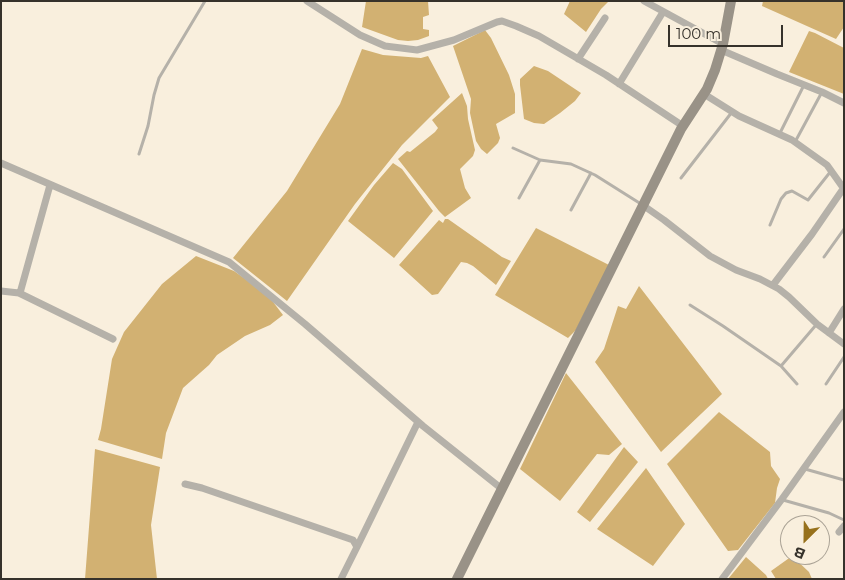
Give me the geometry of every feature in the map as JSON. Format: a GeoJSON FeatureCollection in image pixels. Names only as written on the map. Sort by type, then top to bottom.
{"type":"FeatureCollection","features":[{"type":"Feature","properties":{"kind":"street"},"geometry":{"type":"LineString","coordinates":[[307,1],[360,35],[385,46],[417,50],[454,40],[502,21],[539,36],[619,84],[683,126]]}},
{"type":"Feature","properties":{"kind":"street"},"geometry":{"type":"LineString","coordinates":[[644,1],[722,47],[777,74],[844,103]]}},
{"type":"Feature","properties":{"kind":"street"},"geometry":{"type":"LineString","coordinates":[[457,579],[683,126],[704,94],[715,70],[722,47],[731,1]]}},
{"type":"Feature","properties":{"kind":"street"},"geometry":{"type":"LineString","coordinates":[[619,84],[663,12]]}},
{"type":"Feature","properties":{"kind":"street"},"geometry":{"type":"LineString","coordinates":[[578,59],[605,18]]}},
{"type":"Feature","properties":{"kind":"street"},"geometry":{"type":"LineString","coordinates":[[704,94],[739,116],[795,142],[826,165],[844,189],[773,285]]}},
{"type":"Feature","properties":{"kind":"street"},"geometry":{"type":"LineString","coordinates":[[1,163],[229,262],[305,324],[418,422],[502,489]]}},
{"type":"Feature","properties":{"kind":"street"},"geometry":{"type":"LineString","coordinates":[[20,293],[50,185]]}},
{"type":"Feature","properties":{"kind":"street"},"geometry":{"type":"LineString","coordinates":[[644,206],[710,256],[736,270],[773,285],[789,297],[817,324],[844,344]]}},
{"type":"Feature","properties":{"kind":"street"},"geometry":{"type":"LineString","coordinates":[[1,292],[20,293],[113,339]]}},
{"type":"Feature","properties":{"kind":"street"},"geometry":{"type":"LineString","coordinates":[[829,333],[844,309]]}},
{"type":"Feature","properties":{"kind":"street"},"geometry":{"type":"LineString","coordinates":[[722,579],[805,468],[844,412]]}},
{"type":"Feature","properties":{"kind":"street"},"geometry":{"type":"LineString","coordinates":[[341,579],[418,422]]}},
{"type":"Feature","properties":{"kind":"street"},"geometry":{"type":"LineString","coordinates":[[185,484],[202,488],[353,540],[357,547]]}},
{"type":"Feature","properties":{"kind":"lane"},"geometry":{"type":"LineString","coordinates":[[138,154],[148,126],[159,78],[205,1]]}},
{"type":"Feature","properties":{"kind":"lane"},"geometry":{"type":"LineString","coordinates":[[780,134],[804,85]]}},
{"type":"Feature","properties":{"kind":"lane"},"geometry":{"type":"LineString","coordinates":[[795,142],[822,92]]}},
{"type":"Feature","properties":{"kind":"lane"},"geometry":{"type":"LineString","coordinates":[[681,178],[732,112]]}},
{"type":"Feature","properties":{"kind":"lane"},"geometry":{"type":"LineString","coordinates":[[513,148],[540,160],[571,164],[591,173],[644,206]]}},
{"type":"Feature","properties":{"kind":"lane"},"geometry":{"type":"LineString","coordinates":[[519,198],[540,160]]}},
{"type":"Feature","properties":{"kind":"lane"},"geometry":{"type":"LineString","coordinates":[[770,225],[781,199],[786,193],[792,191],[808,200],[831,172]]}},
{"type":"Feature","properties":{"kind":"lane"},"geometry":{"type":"LineString","coordinates":[[571,210],[591,173]]}},
{"type":"Feature","properties":{"kind":"lane"},"geometry":{"type":"LineString","coordinates":[[824,257],[844,229]]}},
{"type":"Feature","properties":{"kind":"lane"},"geometry":{"type":"LineString","coordinates":[[690,305],[730,330],[781,366],[797,384]]}},
{"type":"Feature","properties":{"kind":"lane"},"geometry":{"type":"LineString","coordinates":[[781,366],[817,324]]}},
{"type":"Feature","properties":{"kind":"lane"},"geometry":{"type":"LineString","coordinates":[[826,384],[844,357]]}},
{"type":"Feature","properties":{"kind":"lane"},"geometry":{"type":"LineString","coordinates":[[805,468],[844,480]]}},
{"type":"Feature","properties":{"kind":"lane"},"geometry":{"type":"LineString","coordinates":[[782,499],[829,513],[844,520]]}},
{"type":"Feature","properties":{"kind":"shaded area"},"geometry":{"type":"Polygon","coordinates":[[[366,1],[428,1],[429,15],[423,17],[423,29],[429,30],[429,36],[418,40],[398,40],[362,27],[366,1]]]}},
{"type":"Feature","properties":{"kind":"shaded area"},"geometry":{"type":"Polygon","coordinates":[[[570,1],[609,1],[601,9],[586,32],[564,14],[570,1]]]}},
{"type":"Feature","properties":{"kind":"shaded area"},"geometry":{"type":"Polygon","coordinates":[[[763,1],[844,1],[844,27],[836,39],[762,6],[763,1]]]}},
{"type":"Feature","properties":{"kind":"shaded area"},"geometry":{"type":"Polygon","coordinates":[[[485,30],[491,38],[509,75],[515,94],[515,113],[496,124],[500,138],[498,143],[487,154],[476,141],[470,113],[471,99],[453,46],[485,30]]]}},
{"type":"Feature","properties":{"kind":"shaded area"},"geometry":{"type":"Polygon","coordinates":[[[809,31],[844,48],[844,94],[789,72],[809,31]]]}},
{"type":"Feature","properties":{"kind":"shaded area"},"geometry":{"type":"Polygon","coordinates":[[[362,49],[383,55],[421,58],[428,56],[450,97],[402,145],[355,204],[287,301],[233,258],[287,191],[340,104],[362,49]]]}},
{"type":"Feature","properties":{"kind":"shaded area"},"geometry":{"type":"Polygon","coordinates":[[[534,66],[548,71],[581,93],[575,101],[544,124],[524,119],[520,79],[534,66]]]}},
{"type":"Feature","properties":{"kind":"shaded area"},"geometry":{"type":"Polygon","coordinates":[[[462,93],[467,106],[475,150],[473,156],[460,169],[465,188],[471,198],[445,217],[398,159],[435,132],[438,128],[432,120],[462,93]]]}},
{"type":"Feature","properties":{"kind":"shaded area"},"geometry":{"type":"Polygon","coordinates":[[[393,163],[402,169],[433,211],[394,258],[348,221],[374,185],[393,163]]]}},
{"type":"Feature","properties":{"kind":"shaded area"},"geometry":{"type":"Polygon","coordinates":[[[445,219],[448,219],[502,257],[511,261],[496,285],[473,266],[461,262],[438,294],[432,295],[399,265],[439,220],[443,223],[445,219]]]}},
{"type":"Feature","properties":{"kind":"shaded area"},"geometry":{"type":"Polygon","coordinates":[[[536,228],[609,265],[576,330],[568,338],[495,295],[536,228]]]}},
{"type":"Feature","properties":{"kind":"shaded area"},"geometry":{"type":"Polygon","coordinates":[[[196,256],[234,271],[267,294],[283,315],[270,325],[245,336],[217,355],[209,365],[183,388],[166,433],[162,459],[98,440],[112,359],[124,332],[162,284],[196,256]]]}},
{"type":"Feature","properties":{"kind":"shaded area"},"geometry":{"type":"Polygon","coordinates":[[[639,286],[722,394],[661,452],[595,362],[604,349],[618,306],[626,309],[639,286]]]}},
{"type":"Feature","properties":{"kind":"shaded area"},"geometry":{"type":"Polygon","coordinates":[[[566,373],[622,444],[609,455],[597,454],[560,501],[520,469],[566,373]]]}},
{"type":"Feature","properties":{"kind":"shaded area"},"geometry":{"type":"Polygon","coordinates":[[[719,412],[770,452],[771,466],[780,479],[775,503],[738,550],[728,551],[667,464],[719,412]]]}},
{"type":"Feature","properties":{"kind":"shaded area"},"geometry":{"type":"Polygon","coordinates":[[[624,447],[638,462],[590,522],[577,512],[624,447]]]}},
{"type":"Feature","properties":{"kind":"shaded area"},"geometry":{"type":"Polygon","coordinates":[[[95,449],[160,467],[151,525],[157,579],[85,579],[95,449]]]}},
{"type":"Feature","properties":{"kind":"shaded area"},"geometry":{"type":"Polygon","coordinates":[[[646,468],[685,524],[653,566],[597,529],[646,468]]]}},
{"type":"Feature","properties":{"kind":"shaded area"},"geometry":{"type":"Polygon","coordinates":[[[746,557],[766,575],[768,579],[728,579],[746,557]]]}},
{"type":"Feature","properties":{"kind":"shaded area"},"geometry":{"type":"Polygon","coordinates":[[[780,565],[802,565],[809,572],[812,579],[776,579],[771,571],[780,565]]]}}]}
